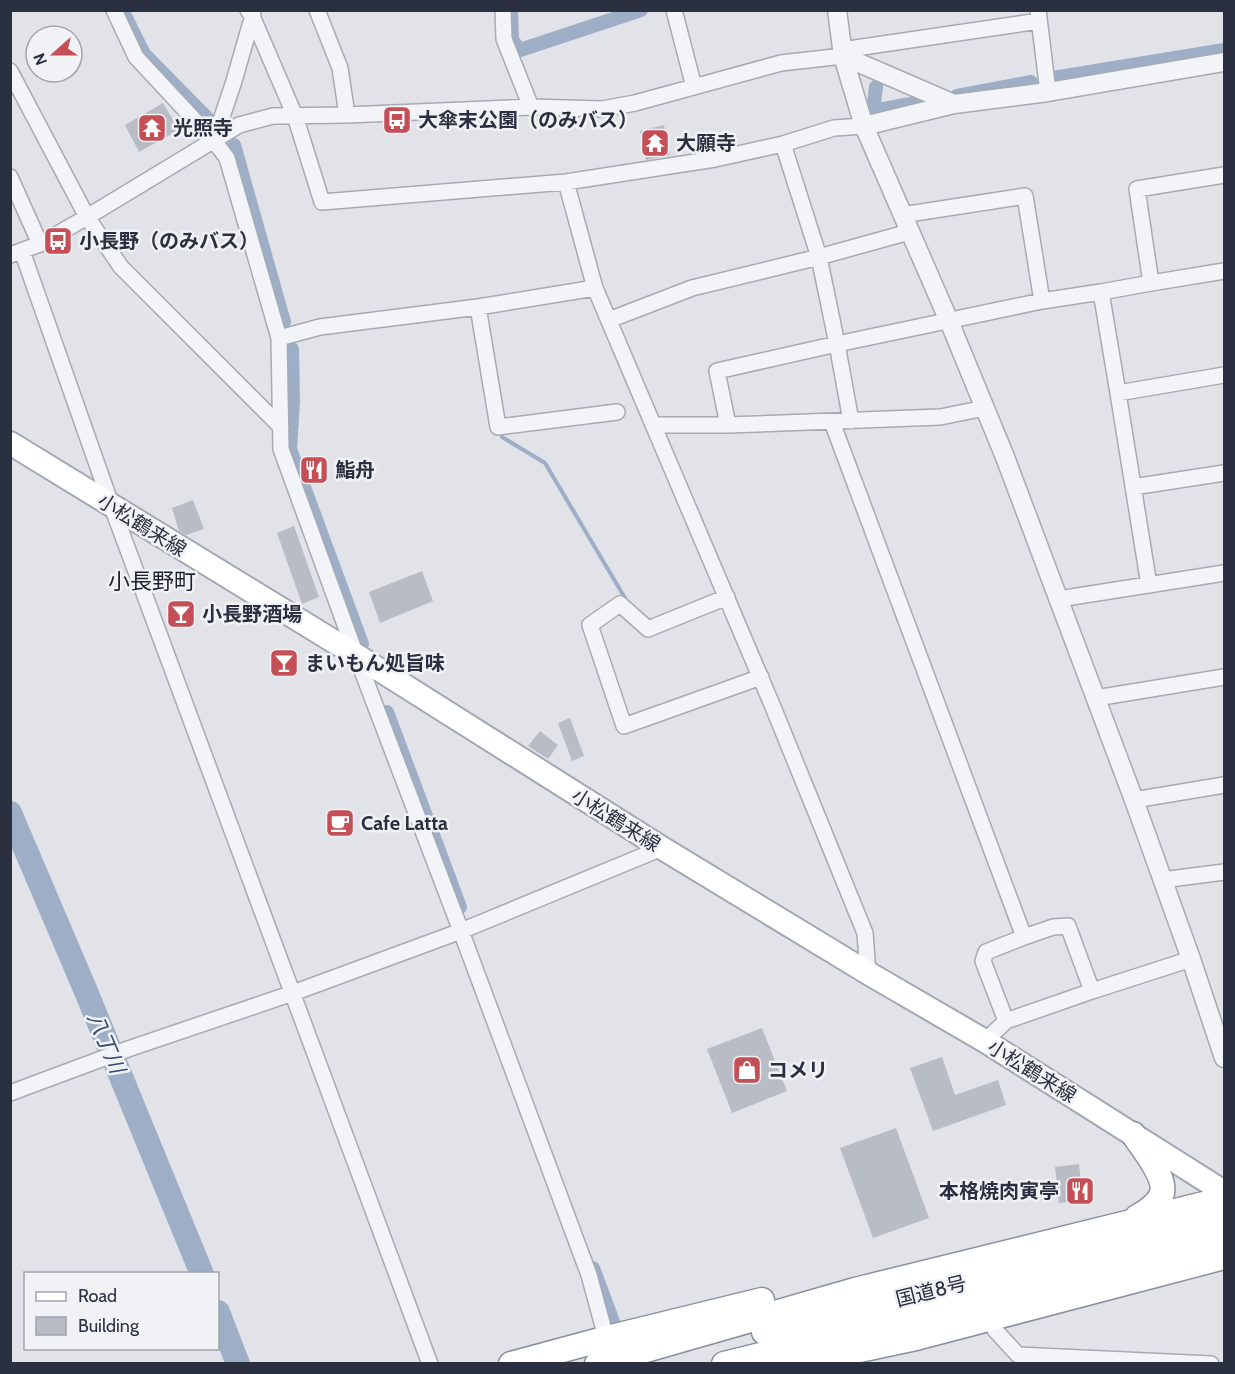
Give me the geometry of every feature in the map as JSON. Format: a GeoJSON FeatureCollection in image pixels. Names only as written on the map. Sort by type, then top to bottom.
{"type":"FeatureCollection","features":[{"type":"Feature","properties":{"kind":"highway"},"geometry":{"type":"LineString","coordinates":[[604,1351],[775,1297],[795,1294],[1055,1227],[1076,1224],[1116,1226],[1150,1210],[1162,1195],[1162,1182],[1133,1134]]}},
{"type":"Feature","properties":{"kind":"highway"},"geometry":{"type":"LineString","coordinates":[[511,1364],[604,1351],[1224,1199]]}},
{"type":"Feature","properties":{"kind":"highway","name":"国道8号"},"geometry":{"type":"LineString","coordinates":[[724,1364],[1098,1261],[1224,1219]]}},
{"type":"Feature","properties":{"kind":"highway","name":"国道8号"},"geometry":{"type":"LineString","coordinates":[[637,1364],[1098,1261],[1224,1240]]}},
{"type":"Feature","properties":{"kind":"highway"},"geometry":{"type":"LineString","coordinates":[[861,1364],[1189,1280],[1224,1258]]}},
{"type":"Feature","properties":{"kind":"highway"},"geometry":{"type":"LineString","coordinates":[[794,1364],[916,1338],[1224,1258]]}},
{"type":"Feature","properties":{"kind":"main road","name":"小松鶴来線"},"geometry":{"type":"LineString","coordinates":[[10,443],[356,655],[662,848],[985,1041],[1224,1192]]}},
{"type":"Feature","properties":{"kind":"street"},"geometry":{"type":"LineString","coordinates":[[114,10],[136,57],[227,158],[279,338],[281,449],[589,1275],[604,1351]]}},
{"type":"Feature","properties":{"kind":"street"},"geometry":{"type":"LineString","coordinates":[[317,10],[340,68],[347,115]]}},
{"type":"Feature","properties":{"kind":"street"},"geometry":{"type":"LineString","coordinates":[[503,10],[504,39],[531,107]]}},
{"type":"Feature","properties":{"kind":"street"},"geometry":{"type":"LineString","coordinates":[[674,10],[694,87]]}},
{"type":"Feature","properties":{"kind":"street"},"geometry":{"type":"LineString","coordinates":[[837,10],[843,53],[864,126],[985,408],[1059,599],[1134,800],[1224,1058]]}},
{"type":"Feature","properties":{"kind":"street"},"geometry":{"type":"LineString","coordinates":[[214,141],[253,12]]}},
{"type":"Feature","properties":{"kind":"street"},"geometry":{"type":"LineString","coordinates":[[253,12],[295,116],[321,202],[566,182],[715,159],[783,144],[834,128],[864,126],[954,104],[1048,92],[1224,62]]}},
{"type":"Feature","properties":{"kind":"street"},"geometry":{"type":"LineString","coordinates":[[430,1364],[16,253],[40,244],[87,218],[239,125],[273,116],[531,107],[602,109],[634,103],[781,63],[1039,16],[1048,92]]}},
{"type":"Feature","properties":{"kind":"street"},"geometry":{"type":"LineString","coordinates":[[843,53],[954,104]]}},
{"type":"Feature","properties":{"kind":"street"},"geometry":{"type":"LineString","coordinates":[[10,71],[87,218],[121,267],[281,427]]}},
{"type":"Feature","properties":{"kind":"street"},"geometry":{"type":"LineString","coordinates":[[783,144],[819,257],[851,421]]}},
{"type":"Feature","properties":{"kind":"street"},"geometry":{"type":"LineString","coordinates":[[1151,283],[1137,189],[1224,175]]}},
{"type":"Feature","properties":{"kind":"street"},"geometry":{"type":"LineString","coordinates":[[10,177],[40,244]]}},
{"type":"Feature","properties":{"kind":"street"},"geometry":{"type":"LineString","coordinates":[[566,182],[596,288],[727,597],[865,933],[868,973]]}},
{"type":"Feature","properties":{"kind":"street"},"geometry":{"type":"LineString","coordinates":[[609,320],[692,288],[819,257],[906,223],[1025,196],[1042,301]]}},
{"type":"Feature","properties":{"kind":"street"},"geometry":{"type":"LineString","coordinates":[[728,425],[717,371],[1042,301],[1224,271]]}},
{"type":"Feature","properties":{"kind":"street"},"geometry":{"type":"LineString","coordinates":[[279,338],[320,327],[478,307],[596,288]]}},
{"type":"Feature","properties":{"kind":"street"},"geometry":{"type":"LineString","coordinates":[[1101,292],[1149,585]]}},
{"type":"Feature","properties":{"kind":"street"},"geometry":{"type":"LineString","coordinates":[[478,307],[498,427],[617,412]]}},
{"type":"Feature","properties":{"kind":"street"},"geometry":{"type":"LineString","coordinates":[[1118,393],[1224,375]]}},
{"type":"Feature","properties":{"kind":"street"},"geometry":{"type":"LineString","coordinates":[[654,425],[728,425],[940,417],[985,408]]}},
{"type":"Feature","properties":{"kind":"street"},"geometry":{"type":"LineString","coordinates":[[832,422],[1024,937]]}},
{"type":"Feature","properties":{"kind":"street"},"geometry":{"type":"LineString","coordinates":[[1133,487],[1224,472]]}},
{"type":"Feature","properties":{"kind":"street"},"geometry":{"type":"LineString","coordinates":[[1059,599],[1224,573]]}},
{"type":"Feature","properties":{"kind":"street"},"geometry":{"type":"LineString","coordinates":[[727,597],[648,628],[620,604],[590,625],[624,726],[760,677]]}},
{"type":"Feature","properties":{"kind":"street"},"geometry":{"type":"LineString","coordinates":[[1096,699],[1224,677]]}},
{"type":"Feature","properties":{"kind":"street"},"geometry":{"type":"LineString","coordinates":[[1134,800],[1224,785]]}},
{"type":"Feature","properties":{"kind":"street"},"geometry":{"type":"LineString","coordinates":[[10,1093],[460,931],[662,848]]}},
{"type":"Feature","properties":{"kind":"street"},"geometry":{"type":"LineString","coordinates":[[1162,880],[1224,872]]}},
{"type":"Feature","properties":{"kind":"street"},"geometry":{"type":"LineString","coordinates":[[1006,1021],[983,962],[986,952],[1024,937],[1053,927],[1068,926],[1092,991]]}},
{"type":"Feature","properties":{"kind":"street"},"geometry":{"type":"LineString","coordinates":[[985,1041],[1006,1021],[1191,959]]}},
{"type":"Feature","properties":{"kind":"street"},"geometry":{"type":"LineString","coordinates":[[995,1330],[1018,1355],[1211,1364]]}},
{"type":"Feature","properties":{"kind":"building","name":"光照寺"},"geometry":{"type":"Polygon","coordinates":[[[163,103],[179,130],[139,152],[125,125],[163,103]]]}},
{"type":"Feature","properties":{"kind":"building","name":"大願寺"},"geometry":{"type":"Polygon","coordinates":[[[664,125],[670,155],[646,160],[640,131],[664,125]]]}},
{"type":"Feature","properties":{"kind":"building"},"geometry":{"type":"Polygon","coordinates":[[[193,500],[204,529],[186,535],[179,531],[172,508],[193,500]]]}},
{"type":"Feature","properties":{"kind":"building"},"geometry":{"type":"Polygon","coordinates":[[[294,526],[319,597],[302,604],[277,533],[294,526]]]}},
{"type":"Feature","properties":{"kind":"building"},"geometry":{"type":"Polygon","coordinates":[[[422,571],[433,601],[380,623],[369,592],[422,571]]]}},
{"type":"Feature","properties":{"kind":"building"},"geometry":{"type":"Polygon","coordinates":[[[570,718],[584,756],[572,761],[558,723],[570,718]]]}},
{"type":"Feature","properties":{"kind":"building"},"geometry":{"type":"Polygon","coordinates":[[[540,731],[558,745],[548,759],[528,746],[540,731]]]}},
{"type":"Feature","properties":{"kind":"building","name":"コメリ"},"geometry":{"type":"Polygon","coordinates":[[[762,1028],[787,1091],[732,1113],[707,1049],[762,1028]]]}},
{"type":"Feature","properties":{"kind":"building"},"geometry":{"type":"Polygon","coordinates":[[[942,1057],[955,1095],[998,1080],[1006,1105],[933,1131],[910,1068],[942,1057]]]}},
{"type":"Feature","properties":{"kind":"building"},"geometry":{"type":"Polygon","coordinates":[[[896,1128],[929,1218],[873,1238],[840,1148],[896,1128]]]}},
{"type":"Feature","properties":{"kind":"building"},"geometry":{"type":"Polygon","coordinates":[[[1079,1164],[1083,1200],[1059,1203],[1055,1167],[1079,1164]]]}},
{"type":"Feature","properties":{"kind":"waterway"},"geometry":{"type":"LineString","coordinates":[[122,10],[144,54],[209,120]]}},
{"type":"Feature","properties":{"kind":"waterway"},"geometry":{"type":"LineString","coordinates":[[511,10],[512,40],[520,50],[641,10]]}},
{"type":"Feature","properties":{"kind":"waterway"},"geometry":{"type":"LineString","coordinates":[[1053,78],[1224,50]]}},
{"type":"Feature","properties":{"kind":"waterway"},"geometry":{"type":"LineString","coordinates":[[957,96],[1031,82]]}},
{"type":"Feature","properties":{"kind":"waterway"},"geometry":{"type":"LineString","coordinates":[[876,87],[873,111],[921,102]]}},
{"type":"Feature","properties":{"kind":"waterway"},"geometry":{"type":"LineString","coordinates":[[234,145],[284,322]]}},
{"type":"Feature","properties":{"kind":"waterway"},"geometry":{"type":"LineString","coordinates":[[292,349],[293,402],[290,449],[362,644]]}},
{"type":"Feature","properties":{"kind":"waterway"},"geometry":{"type":"LineString","coordinates":[[502,437],[545,463],[625,598]]}},
{"type":"Feature","properties":{"kind":"waterway"},"geometry":{"type":"LineString","coordinates":[[387,712],[460,907]]}},
{"type":"Feature","properties":{"kind":"waterway","name":"八丁川"},"geometry":{"type":"LineString","coordinates":[[10,813],[201,1272]]}},
{"type":"Feature","properties":{"kind":"waterway"},"geometry":{"type":"LineString","coordinates":[[593,1268],[615,1327]]}},
{"type":"Feature","properties":{"kind":"waterway","name":"八丁川"},"geometry":{"type":"LineString","coordinates":[[219,1315],[238,1364]]}},
{"type":"Feature","properties":{"kind":"place","name":"大傘末公園（のみバス）"},"geometry":{"type":"Point","coordinates":[397,120]}},
{"type":"Feature","properties":{"kind":"place","name":"光照寺"},"geometry":{"type":"Point","coordinates":[152,128]}},
{"type":"Feature","properties":{"kind":"place","name":"大願寺"},"geometry":{"type":"Point","coordinates":[655,143]}},
{"type":"Feature","properties":{"kind":"place","name":"小長野（のみバス）"},"geometry":{"type":"Point","coordinates":[58,241]}},
{"type":"Feature","properties":{"kind":"place","name":"鮨舟"},"geometry":{"type":"Point","coordinates":[314,470]}},
{"type":"Feature","properties":{"kind":"place","name":"小長野酒場"},"geometry":{"type":"Point","coordinates":[181,614]}},
{"type":"Feature","properties":{"kind":"place","name":"まいもん処旨味"},"geometry":{"type":"Point","coordinates":[284,663]}},
{"type":"Feature","properties":{"kind":"place","name":"Cafe Latta"},"geometry":{"type":"Point","coordinates":[340,823]}},
{"type":"Feature","properties":{"kind":"place","name":"コメリ"},"geometry":{"type":"Point","coordinates":[747,1070]}},
{"type":"Feature","properties":{"kind":"place","name":"本格焼肉寅亭"},"geometry":{"type":"Point","coordinates":[1080,1191]}},
{"type":"Feature","properties":{"kind":"district","name":"小長野町"},"geometry":{"type":"Point","coordinates":[152,581]}}]}
